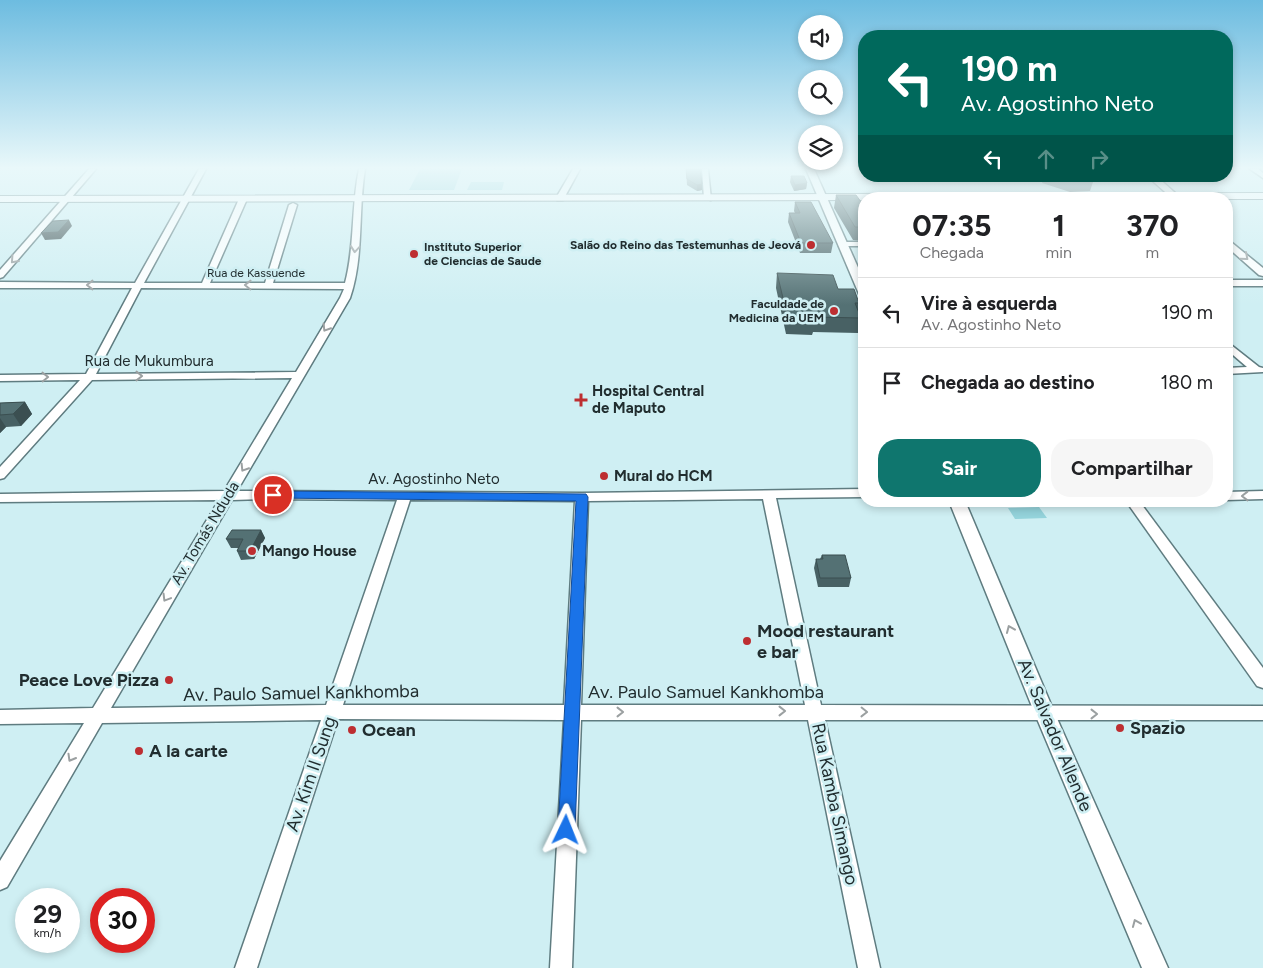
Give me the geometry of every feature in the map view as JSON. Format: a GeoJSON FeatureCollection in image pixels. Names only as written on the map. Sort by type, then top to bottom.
{"type":"FeatureCollection","features":[{"type":"Feature","properties":{"kind":"street"},"geometry":{"type":"LineString","coordinates":[[0,274],[54,214]]}},
{"type":"Feature","properties":{"kind":"street"},"geometry":{"type":"LineString","coordinates":[[0,475],[90,376],[178,214]]}},
{"type":"Feature","properties":{"kind":"street"},"geometry":{"type":"LineString","coordinates":[[205,285],[237,214]]}},
{"type":"Feature","properties":{"kind":"street"},"geometry":{"type":"LineString","coordinates":[[268,286],[290,214]]}},
{"type":"Feature","properties":{"kind":"street","name":"Av. Tomás Nduda"},"geometry":{"type":"LineString","coordinates":[[0,880],[350,286],[356,248],[357,214]]}},
{"type":"Feature","properties":{"kind":"street"},"geometry":{"type":"LineString","coordinates":[[829,214],[858,276]]}},
{"type":"Feature","properties":{"kind":"street"},"geometry":{"type":"LineString","coordinates":[[842,244],[858,244]]}},
{"type":"Feature","properties":{"kind":"street"},"geometry":{"type":"LineString","coordinates":[[1233,247],[1263,273]]}},
{"type":"Feature","properties":{"kind":"street"},"geometry":{"type":"LineString","coordinates":[[1233,283],[1263,283]]}},
{"type":"Feature","properties":{"kind":"street"},"geometry":{"type":"LineString","coordinates":[[0,285],[138,286]]}},
{"type":"Feature","properties":{"kind":"street","name":"Rua de Kassuende"},"geometry":{"type":"LineString","coordinates":[[138,286],[350,286]]}},
{"type":"Feature","properties":{"kind":"street"},"geometry":{"type":"LineString","coordinates":[[1233,350],[1259,370]]}},
{"type":"Feature","properties":{"kind":"street"},"geometry":{"type":"LineString","coordinates":[[1233,371],[1259,370]]}},
{"type":"Feature","properties":{"kind":"street","name":"Rua de Mukumbura"},"geometry":{"type":"LineString","coordinates":[[0,378],[299,375]]}},
{"type":"Feature","properties":{"kind":"street","name":"Av. Agostinho Neto"},"geometry":{"type":"LineString","coordinates":[[2,498],[405,495],[582,497],[858,493]]}},
{"type":"Feature","properties":{"kind":"street","name":"Rua Kamba Simango"},"geometry":{"type":"LineString","coordinates":[[768,494],[869,968]]}},
{"type":"Feature","properties":{"kind":"street","name":"Av. Kim II Sung"},"geometry":{"type":"LineString","coordinates":[[246,968],[405,495]]}},
{"type":"Feature","properties":{"kind":"street"},"geometry":{"type":"LineString","coordinates":[[1233,496],[1263,496]]}},
{"type":"Feature","properties":{"kind":"street"},"geometry":{"type":"LineString","coordinates":[[561,968],[582,497]]}},
{"type":"Feature","properties":{"kind":"street","name":"Av. Salvador Allende"},"geometry":{"type":"LineString","coordinates":[[959,507],[1045,714],[1155,968]]}},
{"type":"Feature","properties":{"kind":"street"},"geometry":{"type":"LineString","coordinates":[[1136,507],[1263,681]]}},
{"type":"Feature","properties":{"kind":"street","name":"Av. Paulo Samuel Kankhomba"},"geometry":{"type":"LineString","coordinates":[[0,717],[332,712],[815,711],[1045,714],[1263,713]]}},
{"type":"Feature","properties":{"kind":"shaded area"},"geometry":{"type":"Polygon","coordinates":[[[1039,507],[1047,518],[1015,519],[1008,508],[1039,507]]]}},
{"type":"Feature","properties":{"kind":"building"},"geometry":{"type":"Polygon","coordinates":[[[789,214],[818,214],[833,243],[801,243],[789,214]]]}},
{"type":"Feature","properties":{"kind":"building"},"geometry":{"type":"Polygon","coordinates":[[[847,214],[858,214],[858,227],[855,227],[847,214]]]}},
{"type":"Feature","properties":{"kind":"building"},"geometry":{"type":"Polygon","coordinates":[[[69,220],[58,232],[41,233],[53,221],[69,220]]]}},
{"type":"Feature","properties":{"kind":"building"},"geometry":{"type":"Polygon","coordinates":[[[777,273],[833,275],[838,289],[854,289],[858,300],[858,303],[855,303],[858,318],[814,317],[815,320],[788,319],[777,273]]]}},
{"type":"Feature","properties":{"kind":"building"},"geometry":{"type":"Polygon","coordinates":[[[25,402],[13,414],[0,415],[0,403],[25,402]]]}},
{"type":"Feature","properties":{"kind":"building"},"geometry":{"type":"Polygon","coordinates":[[[232,530],[261,530],[250,551],[237,551],[243,539],[226,539],[232,530]]]}},
{"type":"Feature","properties":{"kind":"building"},"geometry":{"type":"Polygon","coordinates":[[[822,555],[845,555],[851,578],[820,578],[816,559],[823,559],[822,555]]]}},
{"type":"Feature","properties":{"kind":"place","name":"Salão do Reino das Testemunhas de Jeová"},"geometry":{"type":"Point","coordinates":[811,245]}},
{"type":"Feature","properties":{"kind":"place","name":"Instituto Superior de Ciencias de Saude"},"geometry":{"type":"Point","coordinates":[414,254]}},
{"type":"Feature","properties":{"kind":"place","name":"Faculdade de Medicina da UEM"},"geometry":{"type":"Point","coordinates":[834,311]}},
{"type":"Feature","properties":{"kind":"place","name":"Hospital Central de Maputo"},"geometry":{"type":"Point","coordinates":[581,400]}},
{"type":"Feature","properties":{"kind":"place","name":"Mural do HCM"},"geometry":{"type":"Point","coordinates":[604,476]}},
{"type":"Feature","properties":{"kind":"place","name":"Mango House"},"geometry":{"type":"Point","coordinates":[252,551]}},
{"type":"Feature","properties":{"kind":"place","name":"Mood restaurant e bar"},"geometry":{"type":"Point","coordinates":[747,641]}},
{"type":"Feature","properties":{"kind":"place","name":"Peace Love Pizza"},"geometry":{"type":"Point","coordinates":[169,680]}},
{"type":"Feature","properties":{"kind":"place","name":"Spazio"},"geometry":{"type":"Point","coordinates":[1120,728]}},
{"type":"Feature","properties":{"kind":"place","name":"Ocean"},"geometry":{"type":"Point","coordinates":[352,730]}},
{"type":"Feature","properties":{"kind":"place","name":"A la carte"},"geometry":{"type":"Point","coordinates":[139,751]}},
{"type":"Feature","properties":{"kind":"route"},"geometry":{"type":"LineString","coordinates":[[273,495],[582,497],[566,830]]}}]}
